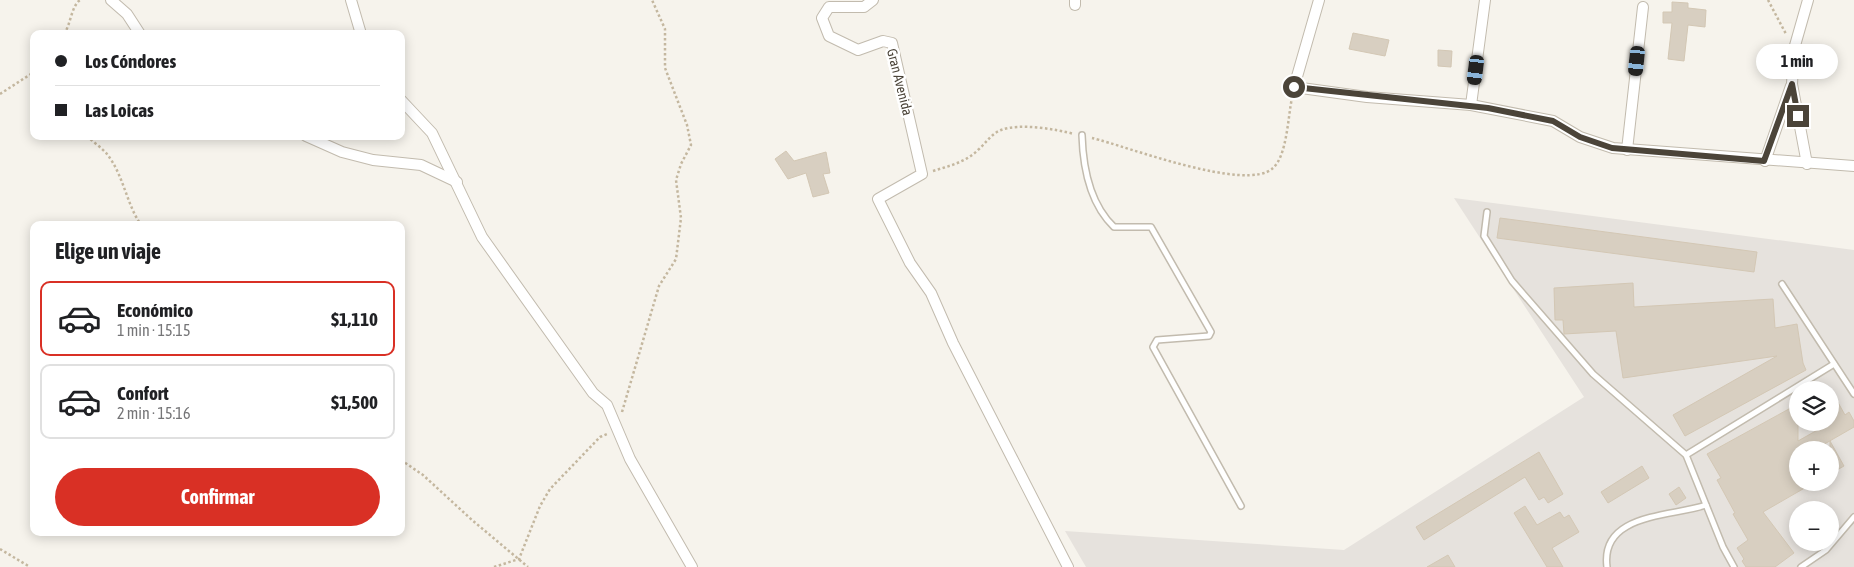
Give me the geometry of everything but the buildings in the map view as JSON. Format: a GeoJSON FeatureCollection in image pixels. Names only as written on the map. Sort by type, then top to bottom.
{"type":"FeatureCollection","features":[{"type":"Feature","properties":{"kind":"street"},"geometry":{"type":"LineString","coordinates":[[111,0],[127,14],[137,30]]}},
{"type":"Feature","properties":{"kind":"street"},"geometry":{"type":"LineString","coordinates":[[123,0],[127,14]]}},
{"type":"Feature","properties":{"kind":"street"},"geometry":{"type":"LineString","coordinates":[[351,0],[360,30]]}},
{"type":"Feature","properties":{"kind":"street","name":"Gran Avenida"},"geometry":{"type":"LineString","coordinates":[[873,0],[864,7],[829,7],[822,18],[829,36],[858,50],[883,41],[892,43],[922,174]]}},
{"type":"Feature","properties":{"kind":"street"},"geometry":{"type":"LineString","coordinates":[[1319,0],[1294,87],[1367,96],[1472,105],[1553,121],[1580,137],[1612,148],[1764,161],[1854,166]]}},
{"type":"Feature","properties":{"kind":"street"},"geometry":{"type":"LineString","coordinates":[[1472,105],[1484,0]]}},
{"type":"Feature","properties":{"kind":"street"},"geometry":{"type":"LineString","coordinates":[[1807,164],[1792,84],[1794,49],[1808,0]]}},
{"type":"Feature","properties":{"kind":"street"},"geometry":{"type":"LineString","coordinates":[[1627,150],[1643,8]]}},
{"type":"Feature","properties":{"kind":"street"},"geometry":{"type":"LineString","coordinates":[[1764,161],[1792,84]]}},
{"type":"Feature","properties":{"kind":"street"},"geometry":{"type":"LineString","coordinates":[[405,104],[432,133],[482,237],[593,393],[607,405],[630,459],[692,567]]}},
{"type":"Feature","properties":{"kind":"street"},"geometry":{"type":"LineString","coordinates":[[315,140],[342,152],[373,160],[421,164],[457,182]]}},
{"type":"Feature","properties":{"kind":"street"},"geometry":{"type":"LineString","coordinates":[[922,174],[878,199],[910,263],[931,293],[953,343],[1068,567]]}},
{"type":"Feature","properties":{"kind":"lane"},"geometry":{"type":"LineString","coordinates":[[1082,135],[1082,158],[1089,187],[1108,221],[1114,227],[1151,227],[1211,332],[1209,336],[1157,340],[1153,347],[1241,506]]}},
{"type":"Feature","properties":{"kind":"lane"},"geometry":{"type":"LineString","coordinates":[[1487,212],[1484,236],[1512,280],[1593,374],[1686,455],[1723,547],[1734,567]]}},
{"type":"Feature","properties":{"kind":"lane"},"geometry":{"type":"LineString","coordinates":[[1782,284],[1854,394]]}},
{"type":"Feature","properties":{"kind":"lane"},"geometry":{"type":"LineString","coordinates":[[1686,455],[1834,364]]}},
{"type":"Feature","properties":{"kind":"lane"},"geometry":{"type":"LineString","coordinates":[[1607,567],[1607,549],[1615,536],[1628,525],[1645,518],[1686,512],[1706,505]]}},
{"type":"Feature","properties":{"kind":"lane"},"geometry":{"type":"LineString","coordinates":[[1801,567],[1826,550],[1854,517]]}},
{"type":"Feature","properties":{"kind":"path"},"geometry":{"type":"LineString","coordinates":[[67,30],[76,3],[80,0]]}},
{"type":"Feature","properties":{"kind":"path"},"geometry":{"type":"LineString","coordinates":[[520,559],[540,506],[550,489],[600,437],[616,429],[634,377],[659,286],[676,259],[681,218],[676,180],[681,164],[691,145],[687,125],[666,68],[664,28],[652,0]]}},
{"type":"Feature","properties":{"kind":"path"},"geometry":{"type":"LineString","coordinates":[[1768,0],[1794,49]]}},
{"type":"Feature","properties":{"kind":"path"},"geometry":{"type":"LineString","coordinates":[[0,94],[30,75]]}},
{"type":"Feature","properties":{"kind":"path"},"geometry":{"type":"LineString","coordinates":[[922,174],[961,162],[979,150],[992,135],[1002,129],[1051,129],[1082,135],[1201,169],[1249,176],[1262,175],[1273,168],[1280,158],[1294,87]]}},
{"type":"Feature","properties":{"kind":"path"},"geometry":{"type":"LineString","coordinates":[[91,140],[107,154],[121,177],[133,212],[139,221]]}},
{"type":"Feature","properties":{"kind":"path"},"geometry":{"type":"LineString","coordinates":[[405,463],[423,475],[472,520],[528,567]]}},
{"type":"Feature","properties":{"kind":"path"},"geometry":{"type":"LineString","coordinates":[[0,549],[30,567]]}},
{"type":"Feature","properties":{"kind":"path"},"geometry":{"type":"LineString","coordinates":[[494,567],[520,559]]}},
{"type":"Feature","properties":{"kind":"shaded area"},"geometry":{"type":"Polygon","coordinates":[[[1454,198],[1854,250],[1854,567],[1086,567],[1065,531],[1344,550],[1584,397],[1454,198]]]}},
{"type":"Feature","properties":{"kind":"route"},"geometry":{"type":"LineString","coordinates":[[1294,87],[1488,108],[1553,121],[1580,137],[1612,148],[1764,161],[1792,84],[1798,116]]}}]}
